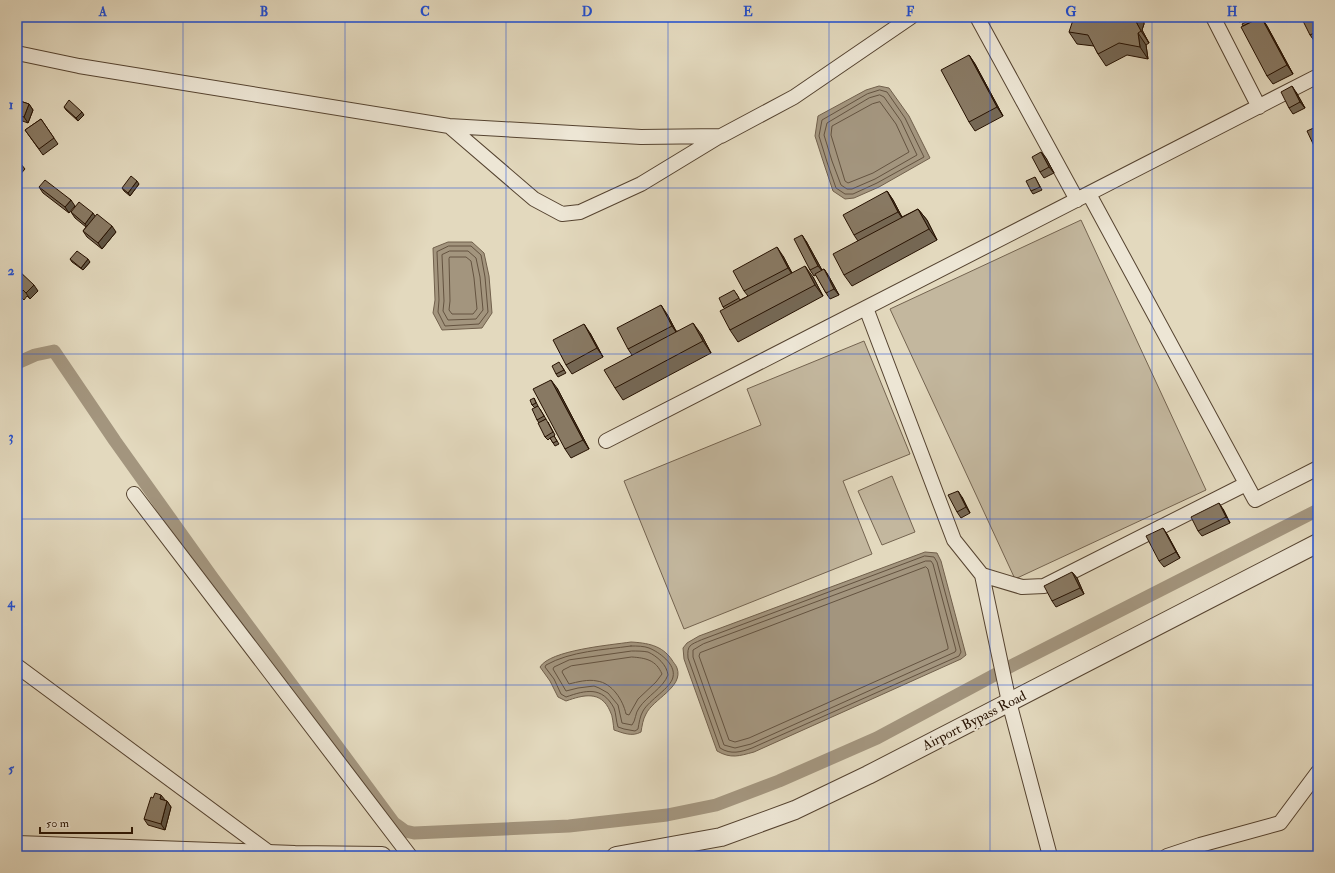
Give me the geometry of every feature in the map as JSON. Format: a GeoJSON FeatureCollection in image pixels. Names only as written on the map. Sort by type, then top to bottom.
{"type":"FeatureCollection","features":[{"type":"Feature","properties":{"kind":"street"},"geometry":{"type":"LineString","coordinates":[[449,126],[534,199],[562,214],[580,212],[641,184],[721,136],[794,97],[911,17]]}},
{"type":"Feature","properties":{"kind":"street"},"geometry":{"type":"LineString","coordinates":[[977,17],[1083,197],[1255,500],[1318,468]]}},
{"type":"Feature","properties":{"kind":"street"},"geometry":{"type":"LineString","coordinates":[[1213,17],[1259,107]]}},
{"type":"Feature","properties":{"kind":"street"},"geometry":{"type":"LineString","coordinates":[[17,53],[79,66],[449,126],[641,137],[721,136]]}},
{"type":"Feature","properties":{"kind":"street"},"geometry":{"type":"LineString","coordinates":[[606,441],[1318,76]]}},
{"type":"Feature","properties":{"kind":"street"},"geometry":{"type":"LineString","coordinates":[[866,308],[954,540],[982,575],[1009,702],[1050,856]]}},
{"type":"Feature","properties":{"kind":"street"},"geometry":{"type":"LineString","coordinates":[[982,575],[1022,587],[1044,586],[1246,484]]}},
{"type":"Feature","properties":{"kind":"street"},"geometry":{"type":"LineString","coordinates":[[134,494],[410,856]]}},
{"type":"Feature","properties":{"kind":"street","name":"Airport Bypass Road"},"geometry":{"type":"LineString","coordinates":[[616,856],[721,837],[795,810],[868,775],[1318,542]]}},
{"type":"Feature","properties":{"kind":"street"},"geometry":{"type":"LineString","coordinates":[[17,666],[271,854]]}},
{"type":"Feature","properties":{"kind":"street"},"geometry":{"type":"LineString","coordinates":[[1167,856],[1200,845],[1280,823],[1318,772]]}},
{"type":"Feature","properties":{"kind":"street"},"geometry":{"type":"LineString","coordinates":[[17,845],[271,854],[382,856]]}},
{"type":"Feature","properties":{"kind":"shaded area"},"geometry":{"type":"Polygon","coordinates":[[[1081,220],[1206,490],[1015,579],[890,309],[1081,220]]]}},
{"type":"Feature","properties":{"kind":"shaded area"},"geometry":{"type":"Polygon","coordinates":[[[864,341],[910,454],[843,481],[872,554],[684,629],[624,481],[761,425],[747,389],[864,341]]]}},
{"type":"Feature","properties":{"kind":"shaded area"},"geometry":{"type":"Polygon","coordinates":[[[892,476],[915,532],[882,545],[858,491],[892,476]]]}},
{"type":"Feature","properties":{"kind":"water"},"geometry":{"type":"Polygon","coordinates":[[[879,86],[889,88],[909,116],[930,158],[879,187],[854,198],[845,199],[833,191],[824,164],[815,136],[818,116],[866,90],[879,86]]]}},
{"type":"Feature","properties":{"kind":"water"},"geometry":{"type":"Polygon","coordinates":[[[448,242],[472,242],[484,253],[489,276],[492,313],[482,328],[442,330],[433,313],[435,300],[433,248],[448,242]]]}},
{"type":"Feature","properties":{"kind":"water"},"geometry":{"type":"Polygon","coordinates":[[[925,552],[937,553],[941,561],[966,655],[961,659],[754,752],[739,756],[731,756],[717,751],[684,659],[683,648],[687,643],[699,636],[925,552]]]}},
{"type":"Feature","properties":{"kind":"water"},"geometry":{"type":"Polygon","coordinates":[[[631,642],[648,644],[664,651],[676,666],[678,675],[672,687],[650,708],[644,718],[641,732],[638,733],[628,734],[614,730],[610,711],[606,704],[597,697],[585,696],[566,701],[558,697],[550,681],[540,667],[546,661],[568,652],[631,642]]]}},
{"type":"Feature","properties":{"kind":"building"},"geometry":{"type":"Polygon","coordinates":[[[1074,17],[1135,17],[1134,18],[1141,31],[1138,33],[1140,47],[1119,43],[1098,54],[1088,35],[1069,32],[1074,17]]]}},
{"type":"Feature","properties":{"kind":"building"},"geometry":{"type":"Polygon","coordinates":[[[1256,17],[1261,17],[1243,26],[1242,24],[1256,17]]]}},
{"type":"Feature","properties":{"kind":"building"},"geometry":{"type":"Polygon","coordinates":[[[1261,17],[1287,65],[1267,76],[1241,27],[1261,17]]]}},
{"type":"Feature","properties":{"kind":"building"},"geometry":{"type":"Polygon","coordinates":[[[1301,17],[1318,17],[1318,31],[1310,35],[1301,17]]]}},
{"type":"Feature","properties":{"kind":"building"},"geometry":{"type":"Polygon","coordinates":[[[969,55],[997,107],[969,122],[941,70],[969,55]]]}},
{"type":"Feature","properties":{"kind":"building"},"geometry":{"type":"Polygon","coordinates":[[[1292,86],[1300,102],[1289,108],[1281,92],[1292,86]]]}},
{"type":"Feature","properties":{"kind":"building"},"geometry":{"type":"Polygon","coordinates":[[[17,100],[29,104],[24,117],[17,115],[17,100]]]}},
{"type":"Feature","properties":{"kind":"building"},"geometry":{"type":"Polygon","coordinates":[[[69,100],[82,112],[76,118],[64,107],[69,100]]]}},
{"type":"Feature","properties":{"kind":"building"},"geometry":{"type":"Polygon","coordinates":[[[41,119],[54,138],[39,149],[25,130],[41,119]]]}},
{"type":"Feature","properties":{"kind":"building"},"geometry":{"type":"Polygon","coordinates":[[[1318,126],[1318,147],[1315,148],[1307,131],[1318,126]]]}},
{"type":"Feature","properties":{"kind":"building"},"geometry":{"type":"Polygon","coordinates":[[[1041,152],[1049,167],[1040,172],[1032,157],[1041,152]]]}},
{"type":"Feature","properties":{"kind":"building"},"geometry":{"type":"Polygon","coordinates":[[[17,160],[21,164],[17,167],[17,160]]]}},
{"type":"Feature","properties":{"kind":"building"},"geometry":{"type":"Polygon","coordinates":[[[131,176],[137,181],[128,193],[122,188],[131,176]]]}},
{"type":"Feature","properties":{"kind":"building"},"geometry":{"type":"Polygon","coordinates":[[[1035,177],[1040,187],[1031,191],[1026,181],[1035,177]]]}},
{"type":"Feature","properties":{"kind":"building"},"geometry":{"type":"Polygon","coordinates":[[[45,180],[71,200],[65,207],[39,187],[45,180]]]}},
{"type":"Feature","properties":{"kind":"building"},"geometry":{"type":"Polygon","coordinates":[[[887,191],[898,212],[854,235],[843,215],[887,191]]]}},
{"type":"Feature","properties":{"kind":"building"},"geometry":{"type":"Polygon","coordinates":[[[79,202],[93,213],[85,224],[71,212],[79,202]]]}},
{"type":"Feature","properties":{"kind":"building"},"geometry":{"type":"Polygon","coordinates":[[[918,209],[929,229],[844,275],[833,254],[918,209]]]}},
{"type":"Feature","properties":{"kind":"building"},"geometry":{"type":"Polygon","coordinates":[[[97,214],[112,226],[98,243],[83,231],[97,214]]]}},
{"type":"Feature","properties":{"kind":"building"},"geometry":{"type":"Polygon","coordinates":[[[802,235],[818,266],[810,270],[794,239],[802,235]]]}},
{"type":"Feature","properties":{"kind":"building"},"geometry":{"type":"Polygon","coordinates":[[[777,247],[788,268],[744,291],[733,271],[777,247]]]}},
{"type":"Feature","properties":{"kind":"building"},"geometry":{"type":"Polygon","coordinates":[[[77,251],[88,259],[81,268],[70,259],[77,251]]]}},
{"type":"Feature","properties":{"kind":"building"},"geometry":{"type":"Polygon","coordinates":[[[805,266],[815,285],[730,330],[720,311],[805,266]]]}},
{"type":"Feature","properties":{"kind":"building"},"geometry":{"type":"Polygon","coordinates":[[[17,269],[34,285],[26,293],[23,290],[20,294],[17,291],[17,269]]]}},
{"type":"Feature","properties":{"kind":"building"},"geometry":{"type":"Polygon","coordinates":[[[824,269],[834,289],[826,293],[815,274],[824,269]]]}},
{"type":"Feature","properties":{"kind":"building"},"geometry":{"type":"Polygon","coordinates":[[[734,290],[739,298],[723,307],[719,298],[734,290]]]}},
{"type":"Feature","properties":{"kind":"building"},"geometry":{"type":"Polygon","coordinates":[[[661,305],[672,326],[628,349],[617,328],[661,305]]]}},
{"type":"Feature","properties":{"kind":"building"},"geometry":{"type":"Polygon","coordinates":[[[693,323],[703,341],[615,388],[604,370],[693,323]]]}},
{"type":"Feature","properties":{"kind":"building"},"geometry":{"type":"Polygon","coordinates":[[[584,324],[597,348],[566,365],[553,340],[584,324]]]}},
{"type":"Feature","properties":{"kind":"building"},"geometry":{"type":"Polygon","coordinates":[[[559,362],[564,370],[556,374],[552,366],[559,362]]]}},
{"type":"Feature","properties":{"kind":"building"},"geometry":{"type":"Polygon","coordinates":[[[551,380],[583,440],[565,449],[533,389],[551,380]]]}},
{"type":"Feature","properties":{"kind":"building"},"geometry":{"type":"Polygon","coordinates":[[[534,398],[536,403],[532,405],[530,400],[534,398]]]}},
{"type":"Feature","properties":{"kind":"building"},"geometry":{"type":"Polygon","coordinates":[[[538,406],[544,416],[537,420],[532,409],[538,406]]]}},
{"type":"Feature","properties":{"kind":"building"},"geometry":{"type":"Polygon","coordinates":[[[546,419],[553,432],[545,437],[538,423],[546,419]]]}},
{"type":"Feature","properties":{"kind":"building"},"geometry":{"type":"Polygon","coordinates":[[[554,436],[557,441],[553,443],[550,438],[554,436]]]}},
{"type":"Feature","properties":{"kind":"building"},"geometry":{"type":"Polygon","coordinates":[[[958,491],[966,507],[957,512],[948,495],[958,491]]]}},
{"type":"Feature","properties":{"kind":"building"},"geometry":{"type":"Polygon","coordinates":[[[1219,503],[1226,517],[1198,531],[1191,517],[1219,503]]]}},
{"type":"Feature","properties":{"kind":"building"},"geometry":{"type":"Polygon","coordinates":[[[1163,528],[1176,552],[1159,561],[1146,536],[1163,528]]]}},
{"type":"Feature","properties":{"kind":"building"},"geometry":{"type":"Polygon","coordinates":[[[1072,572],[1080,588],[1052,601],[1044,586],[1072,572]]]}},
{"type":"Feature","properties":{"kind":"building"},"geometry":{"type":"Polygon","coordinates":[[[155,793],[161,795],[160,799],[167,801],[161,824],[144,819],[151,797],[153,798],[155,793]]]}},
{"type":"Feature","properties":{"kind":"waterway"},"geometry":{"type":"LineString","coordinates":[[17,363],[35,355],[54,351],[115,441],[212,577],[394,823],[405,831],[414,833],[569,826],[667,815],[716,805],[779,781],[877,738],[1015,664],[1318,510]]}}]}
